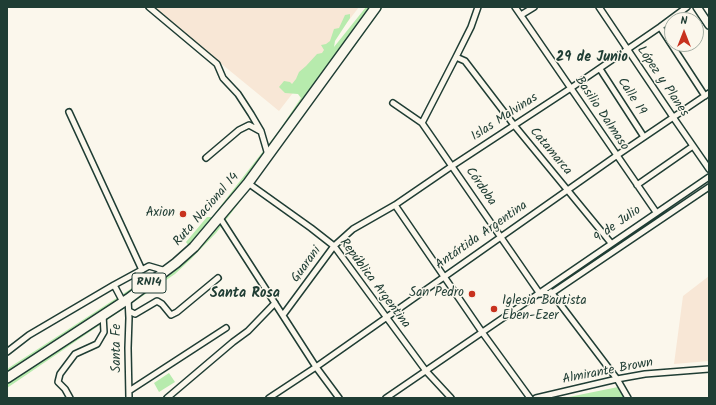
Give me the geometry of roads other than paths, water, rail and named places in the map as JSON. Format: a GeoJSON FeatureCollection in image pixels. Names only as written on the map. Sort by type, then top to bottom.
{"type":"FeatureCollection","features":[{"type":"Feature","properties":{"kind":"highway","name":"Ruta Nacional 14"},"geometry":{"type":"LineString","coordinates":[[7,378],[126,300],[186,256],[220,218],[248,183],[376,7]]}},
{"type":"Feature","properties":{"kind":"main road"},"geometry":{"type":"LineString","coordinates":[[697,7],[709,25]]}},
{"type":"Feature","properties":{"kind":"street"},"geometry":{"type":"LineString","coordinates":[[150,7],[218,64],[224,78],[238,94],[261,131],[268,155]]}},
{"type":"Feature","properties":{"kind":"street"},"geometry":{"type":"LineString","coordinates":[[422,123],[461,48],[478,7]]}},
{"type":"Feature","properties":{"kind":"street","name":"Basilio Dalmaso"},"geometry":{"type":"LineString","coordinates":[[515,7],[616,156],[656,212]]}},
{"type":"Feature","properties":{"kind":"street"},"geometry":{"type":"LineString","coordinates":[[521,15],[534,7]]}},
{"type":"Feature","properties":{"kind":"street","name":"López y Planes"},"geometry":{"type":"LineString","coordinates":[[599,7],[709,170]]}},
{"type":"Feature","properties":{"kind":"street","name":"Islas Malvinas"},"geometry":{"type":"LineString","coordinates":[[334,246],[353,229],[395,205],[600,69],[687,7]]}},
{"type":"Feature","properties":{"kind":"street"},"geometry":{"type":"LineString","coordinates":[[660,27],[707,94]]}},
{"type":"Feature","properties":{"kind":"street"},"geometry":{"type":"LineString","coordinates":[[461,48],[465,61]]}},
{"type":"Feature","properties":{"kind":"street"},"geometry":{"type":"LineString","coordinates":[[456,58],[465,61]]}},
{"type":"Feature","properties":{"kind":"street","name":"Catamarca"},"geometry":{"type":"LineString","coordinates":[[465,61],[514,125],[611,244]]}},
{"type":"Feature","properties":{"kind":"street","name":"Calle 19"},"geometry":{"type":"LineString","coordinates":[[600,69],[644,137]]}},
{"type":"Feature","properties":{"kind":"street","name":"Antártida Argentina"},"geometry":{"type":"LineString","coordinates":[[269,398],[316,367],[385,317],[707,94]]}},
{"type":"Feature","properties":{"kind":"street","name":"Córdoba"},"geometry":{"type":"LineString","coordinates":[[393,103],[422,123],[540,294]]}},
{"type":"Feature","properties":{"kind":"street"},"geometry":{"type":"LineString","coordinates":[[69,112],[142,270]]}},
{"type":"Feature","properties":{"kind":"street"},"geometry":{"type":"LineString","coordinates":[[206,158],[239,130],[249,125],[261,131]]}},
{"type":"Feature","properties":{"kind":"street"},"geometry":{"type":"LineString","coordinates":[[637,185],[693,146]]}},
{"type":"Feature","properties":{"kind":"street","name":"9 de Julio"},"geometry":{"type":"LineString","coordinates":[[386,398],[709,177]]}},
{"type":"Feature","properties":{"kind":"street","name":"República Argentina"},"geometry":{"type":"LineString","coordinates":[[248,183],[334,246],[426,371],[451,398]]}},
{"type":"Feature","properties":{"kind":"street","name":"9 de Julio"},"geometry":{"type":"LineString","coordinates":[[540,294],[552,293],[709,187]]}},
{"type":"Feature","properties":{"kind":"street"},"geometry":{"type":"LineString","coordinates":[[395,205],[482,332],[530,398]]}},
{"type":"Feature","properties":{"kind":"street"},"geometry":{"type":"LineString","coordinates":[[220,218],[316,367],[339,398]]}},
{"type":"Feature","properties":{"kind":"street","name":"Guarani"},"geometry":{"type":"LineString","coordinates":[[283,315],[334,246]]}},
{"type":"Feature","properties":{"kind":"street"},"geometry":{"type":"LineString","coordinates":[[7,352],[29,335],[149,266],[166,271]]}},
{"type":"Feature","properties":{"kind":"street"},"geometry":{"type":"LineString","coordinates":[[129,311],[135,314],[157,301],[162,304],[171,315],[177,312],[218,278]]}},
{"type":"Feature","properties":{"kind":"street"},"geometry":{"type":"LineString","coordinates":[[114,285],[126,300]]}},
{"type":"Feature","properties":{"kind":"street"},"geometry":{"type":"LineString","coordinates":[[548,288],[617,379],[628,398]]}},
{"type":"Feature","properties":{"kind":"street","name":"Santa Fe"},"geometry":{"type":"LineString","coordinates":[[126,300],[129,311],[129,398]]}},
{"type":"Feature","properties":{"kind":"street"},"geometry":{"type":"LineString","coordinates":[[167,398],[248,331],[275,303]]}},
{"type":"Feature","properties":{"kind":"street"},"geometry":{"type":"LineString","coordinates":[[70,398],[65,388],[58,382],[60,374],[76,354],[97,344],[104,332],[103,315]]}},
{"type":"Feature","properties":{"kind":"street"},"geometry":{"type":"LineString","coordinates":[[129,391],[226,328]]}},
{"type":"Feature","properties":{"kind":"street","name":"Almirante Brown"},"geometry":{"type":"LineString","coordinates":[[536,398],[645,374],[709,369]]}},
{"type":"Feature","properties":{"kind":"place","name":"Axion"},"geometry":{"type":"Point","coordinates":[183,214]}},
{"type":"Feature","properties":{"kind":"place","name":"San Pedro"},"geometry":{"type":"Point","coordinates":[472,294]}},
{"type":"Feature","properties":{"kind":"place","name":"Iglesia Bautista Eben-Ezer"},"geometry":{"type":"Point","coordinates":[494,309]}},
{"type":"Feature","properties":{"kind":"district","name":"29 de Junio"},"geometry":{"type":"Point","coordinates":[592,59]}},
{"type":"Feature","properties":{"kind":"district","name":"Santa Rosa"},"geometry":{"type":"Point","coordinates":[245,295]}}]}
